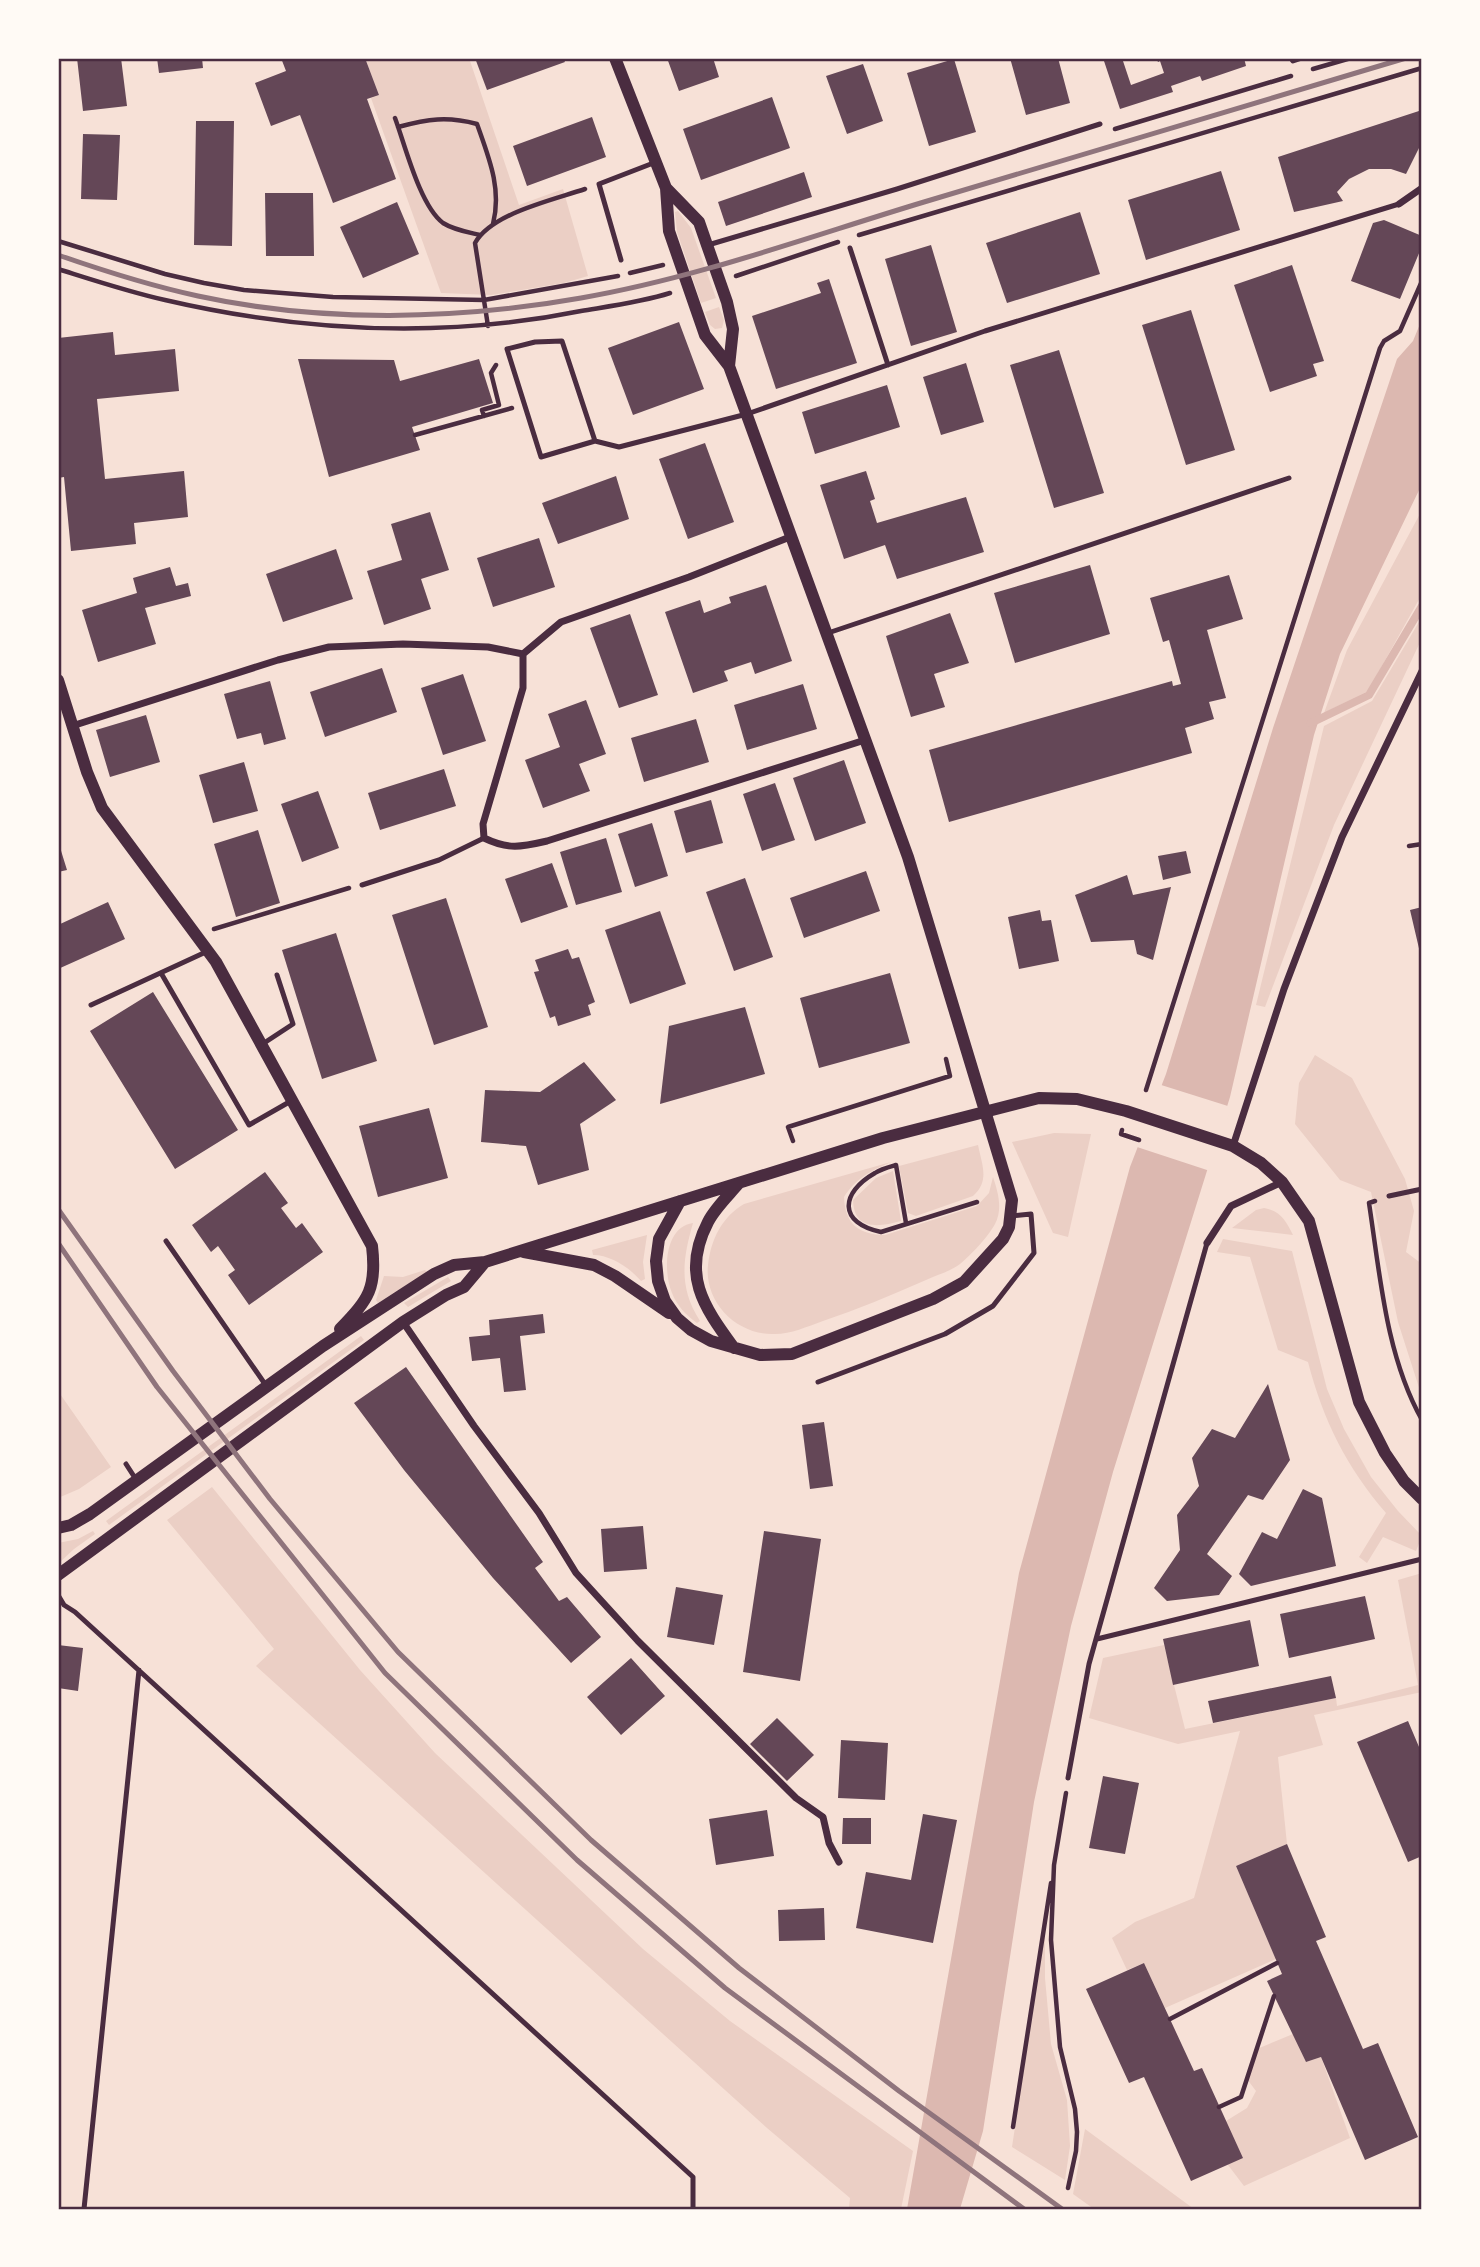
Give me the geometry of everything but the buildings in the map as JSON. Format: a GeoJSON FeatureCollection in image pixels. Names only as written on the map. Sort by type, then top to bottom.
{"type":"FeatureCollection","features":[{"type":"Feature","properties":{"kind":"street"},"geometry":{"type":"LineString","coordinates":[[521,1251],[594,1265],[615,1276],[691,1330],[711,1341],[760,1355],[792,1354],[933,1299],[964,1282],[1003,1239],[1011,1216],[1009,1186],[908,857],[729,366],[705,335],[669,231],[666,188],[615,58]]}},
{"type":"Feature","properties":{"kind":"street"},"geometry":{"type":"LineString","coordinates":[[666,188],[699,222],[727,302],[733,329],[729,366]]}},
{"type":"Feature","properties":{"kind":"street"},"geometry":{"type":"LineString","coordinates":[[1399,204],[1422,188]]}},
{"type":"Feature","properties":{"kind":"street"},"geometry":{"type":"LineString","coordinates":[[790,537],[689,577],[561,622],[523,654],[523,688],[483,824],[484,838],[499,846],[521,846],[547,841],[864,740]]}},
{"type":"Feature","properties":{"kind":"street"},"geometry":{"type":"LineString","coordinates":[[72,727],[278,660],[329,648],[403,644],[488,647],[523,654]]}},
{"type":"Feature","properties":{"kind":"street"},"geometry":{"type":"LineString","coordinates":[[1228,1144],[1342,837],[1422,671]]}},
{"type":"Feature","properties":{"kind":"street"},"geometry":{"type":"LineString","coordinates":[[58,680],[102,808],[216,962],[372,1246],[375,1270],[372,1287],[364,1303],[323,1346]]}},
{"type":"Feature","properties":{"kind":"street"},"geometry":{"type":"LineString","coordinates":[[58,1528],[71,1525],[90,1514],[323,1346],[434,1274],[454,1265],[485,1262],[883,1138],[1039,1098],[1077,1100],[1147,1117],[1228,1144],[1261,1163],[1282,1182],[1309,1221],[1359,1402],[1385,1453],[1404,1480],[1422,1499]]}},
{"type":"Feature","properties":{"kind":"street"},"geometry":{"type":"LineString","coordinates":[[734,1348],[700,1297],[696,1279],[698,1250],[708,1221],[740,1182]]}},
{"type":"Feature","properties":{"kind":"street"},"geometry":{"type":"LineString","coordinates":[[1207,1242],[1231,1206],[1282,1182]]}},
{"type":"Feature","properties":{"kind":"street"},"geometry":{"type":"LineString","coordinates":[[677,1318],[665,1301],[658,1281],[656,1261],[659,1239],[681,1201]]}},
{"type":"Feature","properties":{"kind":"street"},"geometry":{"type":"LineString","coordinates":[[58,1575],[403,1322],[464,1287],[485,1262]]}},
{"type":"Feature","properties":{"kind":"street"},"geometry":{"type":"LineString","coordinates":[[403,1322],[474,1426],[539,1513],[576,1573],[638,1642],[796,1798],[823,1817],[829,1843],[839,1863]]}},
{"type":"Feature","properties":{"kind":"lane"},"geometry":{"type":"LineString","coordinates":[[1292,58],[1293,61],[1302,58]]}},
{"type":"Feature","properties":{"kind":"lane"},"geometry":{"type":"LineString","coordinates":[[707,245],[897,189],[1100,124]]}},
{"type":"Feature","properties":{"kind":"lane"},"geometry":{"type":"LineString","coordinates":[[621,260],[599,184],[656,163]]}},
{"type":"Feature","properties":{"kind":"lane"},"geometry":{"type":"LineString","coordinates":[[595,441],[562,341],[535,342],[507,349],[541,457],[595,441],[619,447],[747,414],[985,331],[1399,204]]}},
{"type":"Feature","properties":{"kind":"lane"},"geometry":{"type":"LineString","coordinates":[[850,248],[888,365]]}},
{"type":"Feature","properties":{"kind":"lane"},"geometry":{"type":"LineString","coordinates":[[827,634],[1289,478]]}},
{"type":"Feature","properties":{"kind":"lane"},"geometry":{"type":"LineString","coordinates":[[362,885],[439,860],[484,838]]}},
{"type":"Feature","properties":{"kind":"lane"},"geometry":{"type":"LineString","coordinates":[[91,1005],[208,951]]}},
{"type":"Feature","properties":{"kind":"lane"},"geometry":{"type":"LineString","coordinates":[[161,973],[249,1125],[291,1101]]}},
{"type":"Feature","properties":{"kind":"lane"},"geometry":{"type":"LineString","coordinates":[[261,1045],[293,1024],[277,975]]}},
{"type":"Feature","properties":{"kind":"lane"},"geometry":{"type":"LineString","coordinates":[[1389,1196],[1422,1189]]}},
{"type":"Feature","properties":{"kind":"lane"},"geometry":{"type":"LineString","coordinates":[[818,1382],[945,1334],[993,1306],[1034,1253],[1031,1214],[1011,1216]]}},
{"type":"Feature","properties":{"kind":"lane"},"geometry":{"type":"LineString","coordinates":[[166,1241],[267,1387]]}},
{"type":"Feature","properties":{"kind":"lane"},"geometry":{"type":"LineString","coordinates":[[1068,1778],[1088,1664],[1207,1242]]}},
{"type":"Feature","properties":{"kind":"lane"},"geometry":{"type":"LineString","coordinates":[[126,1464],[137,1481]]}},
{"type":"Feature","properties":{"kind":"lane"},"geometry":{"type":"LineString","coordinates":[[1097,1639],[1422,1559]]}},
{"type":"Feature","properties":{"kind":"lane"},"geometry":{"type":"LineString","coordinates":[[58,1595],[64,1605],[139,1670],[693,2177],[693,2209]]}},
{"type":"Feature","properties":{"kind":"lane"},"geometry":{"type":"LineString","coordinates":[[84,2209],[139,1670]]}},
{"type":"Feature","properties":{"kind":"path"},"geometry":{"type":"LineString","coordinates":[[732,277],[847,239],[1422,68]]}},
{"type":"Feature","properties":{"kind":"path"},"geometry":{"type":"LineString","coordinates":[[395,118],[421,192],[441,221],[456,229],[480,235]]}},
{"type":"Feature","properties":{"kind":"path"},"geometry":{"type":"LineString","coordinates":[[398,127],[427,119],[455,118],[477,124],[494,174],[498,205],[493,225]]}},
{"type":"Feature","properties":{"kind":"path"},"geometry":{"type":"LineString","coordinates":[[488,326],[475,243],[480,235],[505,217],[599,184]]}},
{"type":"Feature","properties":{"kind":"path"},"geometry":{"type":"LineString","coordinates":[[58,241],[165,274],[244,290],[333,297],[484,300],[597,281],[668,264]]}},
{"type":"Feature","properties":{"kind":"path"},"geometry":{"type":"LineString","coordinates":[[58,270],[163,300],[233,314],[329,327],[424,330],[528,322],[660,296],[677,290]]}},
{"type":"Feature","properties":{"kind":"path"},"geometry":{"type":"LineString","coordinates":[[1146,1090],[1380,348],[1384,341],[1400,331],[1422,281]]}},
{"type":"Feature","properties":{"kind":"path"},"geometry":{"type":"LineString","coordinates":[[484,416],[482,410],[499,405],[491,373]]}},
{"type":"Feature","properties":{"kind":"path"},"geometry":{"type":"LineString","coordinates":[[415,435],[504,410]]}},
{"type":"Feature","properties":{"kind":"path"},"geometry":{"type":"LineString","coordinates":[[1409,846],[1422,844]]}},
{"type":"Feature","properties":{"kind":"path"},"geometry":{"type":"LineString","coordinates":[[213,929],[362,885]]}},
{"type":"Feature","properties":{"kind":"path"},"geometry":{"type":"LineString","coordinates":[[793,1141],[788,1127],[950,1076],[944,1052]]}},
{"type":"Feature","properties":{"kind":"path"},"geometry":{"type":"LineString","coordinates":[[1121,1134],[1139,1140]]}},
{"type":"Feature","properties":{"kind":"path"},"geometry":{"type":"LineString","coordinates":[[906,1223],[896,1165],[875,1173],[858,1186],[850,1197],[848,1209],[855,1223],[881,1232],[976,1202]]}},
{"type":"Feature","properties":{"kind":"path"},"geometry":{"type":"LineString","coordinates":[[1389,1196],[1369,1203],[1396,1355],[1407,1394],[1422,1420]]}},
{"type":"Feature","properties":{"kind":"path"},"geometry":{"type":"LineString","coordinates":[[1013,2127],[1068,1778]]}},
{"type":"Feature","properties":{"kind":"path"},"geometry":{"type":"LineString","coordinates":[[1054,1865],[1051,1940],[1054,1994],[1060,2047],[1075,2109],[1077,2132],[1068,2188]]}},
{"type":"Feature","properties":{"kind":"path"},"geometry":{"type":"LineString","coordinates":[[1170,2019],[1277,1963]]}},
{"type":"Feature","properties":{"kind":"path"},"geometry":{"type":"LineString","coordinates":[[1219,2107],[1241,2097],[1274,1996]]}},
{"type":"Feature","properties":{"kind":"shaded area"},"geometry":{"type":"Polygon","coordinates":[[[365,58],[469,58],[519,205],[563,189],[588,276],[564,283],[491,295],[441,293],[371,98],[379,95],[365,58]]]}},
{"type":"Feature","properties":{"kind":"shaded area"},"geometry":{"type":"Polygon","coordinates":[[[678,211],[691,228],[716,298],[701,303],[677,232],[675,212],[678,211]]]}},
{"type":"Feature","properties":{"kind":"shaded area"},"geometry":{"type":"Polygon","coordinates":[[[719,307],[724,320],[722,328],[715,329],[710,325],[705,312],[719,307]]]}},
{"type":"Feature","properties":{"kind":"shaded area"},"geometry":{"type":"Polygon","coordinates":[[[1422,319],[1422,484],[1340,654],[1314,735],[1230,1097],[1113,1472],[1071,1626],[1034,1802],[983,2131],[960,2209],[907,2209],[1019,1573],[1130,1167],[1166,1074],[1273,728],[1397,359],[1413,341],[1422,319]]]}},
{"type":"Feature","properties":{"kind":"shaded area"},"geometry":{"type":"Polygon","coordinates":[[[1422,510],[1422,594],[1368,691],[1324,713],[1347,650],[1422,510]]]}},
{"type":"Feature","properties":{"kind":"shaded area"},"geometry":{"type":"Polygon","coordinates":[[[1422,617],[1422,638],[1334,825],[1265,1007],[1256,1005],[1324,726],[1372,701],[1422,617]]]}},
{"type":"Feature","properties":{"kind":"shaded area"},"geometry":{"type":"Polygon","coordinates":[[[1315,1055],[1352,1078],[1405,1179],[1414,1211],[1406,1252],[1422,1264],[1422,1397],[1398,1322],[1371,1192],[1340,1180],[1295,1124],[1299,1083],[1315,1055]]]}},
{"type":"Feature","properties":{"kind":"shaded area"},"geometry":{"type":"Polygon","coordinates":[[[1054,1133],[1091,1134],[1068,1237],[1053,1233],[1012,1142],[1054,1133]]]}},
{"type":"Feature","properties":{"kind":"shaded area"},"geometry":{"type":"Polygon","coordinates":[[[978,1145],[983,1179],[982,1185],[973,1196],[916,1216],[908,1213],[899,1166],[978,1145]]]}},
{"type":"Feature","properties":{"kind":"shaded area"},"geometry":{"type":"Polygon","coordinates":[[[891,1162],[864,1176],[844,1197],[847,1214],[855,1226],[868,1233],[885,1235],[977,1206],[989,1193],[993,1177],[999,1212],[995,1224],[979,1246],[948,1271],[849,1312],[791,1332],[758,1333],[734,1322],[725,1313],[711,1291],[708,1265],[719,1230],[736,1209],[744,1204],[891,1162]]]}},
{"type":"Feature","properties":{"kind":"shaded area"},"geometry":{"type":"Polygon","coordinates":[[[893,1171],[901,1221],[884,1225],[863,1222],[854,1210],[853,1200],[876,1178],[893,1171]]]}},
{"type":"Feature","properties":{"kind":"shaded area"},"geometry":{"type":"Polygon","coordinates":[[[1264,1208],[1282,1217],[1293,1235],[1232,1228],[1256,1210],[1264,1208]]]}},
{"type":"Feature","properties":{"kind":"shaded area"},"geometry":{"type":"Polygon","coordinates":[[[693,1223],[684,1272],[688,1296],[700,1321],[697,1323],[676,1302],[667,1274],[671,1241],[683,1226],[693,1223]]]}},
{"type":"Feature","properties":{"kind":"shaded area"},"geometry":{"type":"Polygon","coordinates":[[[647,1235],[643,1262],[645,1279],[641,1281],[620,1263],[593,1255],[592,1250],[647,1235]]]}},
{"type":"Feature","properties":{"kind":"shaded area"},"geometry":{"type":"Polygon","coordinates":[[[1223,1239],[1292,1251],[1327,1389],[1344,1429],[1371,1477],[1422,1536],[1416,1551],[1383,1537],[1367,1563],[1359,1557],[1386,1513],[1359,1479],[1338,1442],[1321,1404],[1308,1362],[1278,1350],[1250,1257],[1217,1252],[1223,1239]]]}},
{"type":"Feature","properties":{"kind":"shaded area"},"geometry":{"type":"Polygon","coordinates":[[[425,1270],[427,1272],[378,1303],[376,1300],[384,1276],[403,1277],[425,1270]]]}},
{"type":"Feature","properties":{"kind":"shaded area"},"geometry":{"type":"Polygon","coordinates":[[[448,1277],[451,1281],[408,1307],[404,1303],[448,1277]]]}},
{"type":"Feature","properties":{"kind":"shaded area"},"geometry":{"type":"Polygon","coordinates":[[[361,1336],[364,1340],[109,1525],[106,1521],[361,1336]]]}},
{"type":"Feature","properties":{"kind":"shaded area"},"geometry":{"type":"Polygon","coordinates":[[[58,1391],[111,1467],[79,1489],[58,1498],[58,1391]]]}},
{"type":"Feature","properties":{"kind":"shaded area"},"geometry":{"type":"Polygon","coordinates":[[[212,1487],[360,1670],[435,1753],[643,1949],[730,2021],[913,2151],[901,2209],[849,2209],[850,2198],[767,2128],[256,1666],[274,1649],[167,1520],[212,1487]]]}},
{"type":"Feature","properties":{"kind":"shaded area"},"geometry":{"type":"Polygon","coordinates":[[[93,1531],[95,1534],[58,1564],[58,1543],[78,1539],[93,1531]]]}},
{"type":"Feature","properties":{"kind":"shaded area"},"geometry":{"type":"Polygon","coordinates":[[[1422,1573],[1422,1692],[1314,1715],[1323,1745],[1278,1757],[1287,1844],[1236,1866],[1276,1959],[1165,2008],[1144,1963],[1127,1970],[1112,1938],[1135,1922],[1194,1898],[1240,1731],[1178,1744],[1089,1718],[1103,1658],[1164,1645],[1185,1729],[1336,1698],[1337,1706],[1418,1685],[1398,1580],[1422,1573]]]}},
{"type":"Feature","properties":{"kind":"shaded area"},"geometry":{"type":"Polygon","coordinates":[[[1045,1929],[1045,1978],[1051,2044],[1067,2100],[1070,2146],[1065,2180],[1012,2147],[1045,1929]]]}},
{"type":"Feature","properties":{"kind":"shaded area"},"geometry":{"type":"Polygon","coordinates":[[[1293,2034],[1306,2062],[1321,2057],[1350,2138],[1244,2186],[1228,2165],[1226,2121],[1247,2108],[1256,2091],[1247,2079],[1257,2049],[1293,2034]]]}},
{"type":"Feature","properties":{"kind":"shaded area"},"geometry":{"type":"Polygon","coordinates":[[[1085,2129],[1194,2209],[1094,2209],[1073,2194],[1085,2129]]]}},
{"type":"Feature","properties":{"kind":"pier"},"geometry":{"type":"Polygon","coordinates":[[[1158,1084],[1231,1107],[1210,1171],[1137,1147],[1158,1084]]]}},
{"type":"Feature","properties":{"kind":"waterway"},"geometry":{"type":"LineString","coordinates":[[1311,723],[1369,695],[1422,606]]}},
{"type":"Feature","properties":{"kind":"railway"},"geometry":{"type":"LineString","coordinates":[[58,255],[180,292],[293,311],[438,314],[534,305],[624,290],[711,268],[1406,58]]}},
{"type":"Feature","properties":{"kind":"railway"},"geometry":{"type":"LineString","coordinates":[[58,1209],[173,1371],[270,1499],[398,1652],[591,1840],[739,1968],[899,2091],[1062,2209]]}},
{"type":"Feature","properties":{"kind":"railway"},"geometry":{"type":"LineString","coordinates":[[58,1243],[157,1387],[385,1673],[577,1860],[725,1988],[1024,2209]]}}]}
